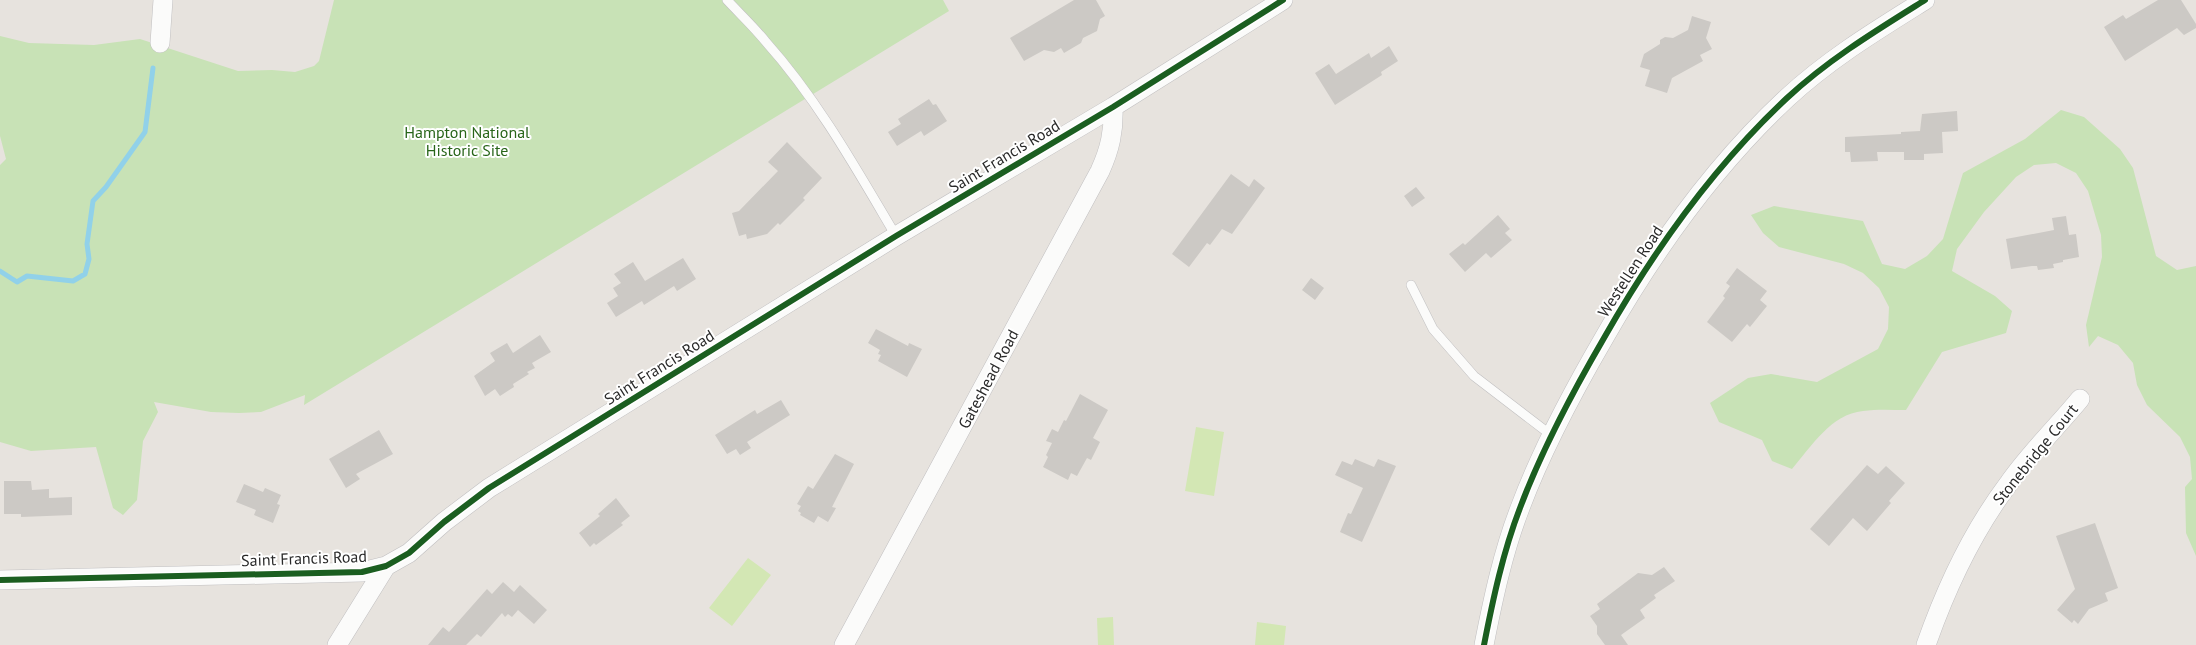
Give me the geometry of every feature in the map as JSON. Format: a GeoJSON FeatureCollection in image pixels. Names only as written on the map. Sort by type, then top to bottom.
{"type":"FeatureCollection","features":[{"type":"Feature","properties":{"kind":"street"},"geometry":{"type":"LineString","coordinates":[[160,43],[163,0]]}},
{"type":"Feature","properties":{"kind":"street","name":"Saint Francis Road"},"geometry":{"type":"LineString","coordinates":[[0,580],[362,572],[386,566],[409,553],[444,522],[490,488],[896,236],[1113,107],[1283,0]]}},
{"type":"Feature","properties":{"kind":"street","name":"Westellen Road"},"geometry":{"type":"LineString","coordinates":[[1484,645],[1494,596],[1509,539],[1551,435],[1587,367],[1663,242],[1713,177],[1766,119],[1811,77],[1860,41],[1926,0]]}},
{"type":"Feature","properties":{"kind":"street","name":"Gateshead Road"},"geometry":{"type":"LineString","coordinates":[[844,645],[1100,171],[1109,150],[1114,130],[1113,107]]}},
{"type":"Feature","properties":{"kind":"street","name":"Stonebridge Court"},"geometry":{"type":"LineString","coordinates":[[1926,645],[1948,587],[1985,519],[2009,482],[2080,399]]}},
{"type":"Feature","properties":{"kind":"street"},"geometry":{"type":"LineString","coordinates":[[337,645],[386,566]]}},
{"type":"Feature","properties":{"kind":"lane"},"geometry":{"type":"LineString","coordinates":[[727,0],[767,42],[804,90],[856,168],[896,236]]}},
{"type":"Feature","properties":{"kind":"lane"},"geometry":{"type":"LineString","coordinates":[[1411,285],[1433,329],[1474,376],[1551,435]]}},
{"type":"Feature","properties":{"kind":"green space","name":"Hampton National Historic Site"},"geometry":{"type":"Polygon","coordinates":[[[334,0],[943,0],[949,11],[304,405],[305,395],[261,412],[211,412],[154,402],[158,412],[143,441],[137,500],[123,515],[113,508],[96,447],[31,451],[0,442],[0,165],[6,159],[0,136],[0,36],[29,43],[94,45],[140,39],[238,71],[272,70],[295,72],[314,66],[319,61],[334,0]]]}},
{"type":"Feature","properties":{"kind":"green space"},"geometry":{"type":"Polygon","coordinates":[[[2061,110],[2084,117],[2120,149],[2133,168],[2156,256],[2177,270],[2196,266],[2196,556],[2186,533],[2185,487],[2192,479],[2190,457],[2180,437],[2147,405],[2137,385],[2133,363],[2118,345],[2098,336],[2089,347],[2086,325],[2102,257],[2101,235],[2088,191],[2076,173],[2056,163],[2034,165],[2016,177],[1984,212],[1957,249],[1952,271],[1995,296],[2012,311],[2006,333],[1942,352],[1906,410],[1863,411],[1841,418],[1814,442],[1792,469],[1772,461],[1762,440],[1719,422],[1710,403],[1748,378],[1771,374],[1817,382],[1878,349],[1888,329],[1889,307],[1879,288],[1863,273],[1844,264],[1779,247],[1763,233],[1751,215],[1774,206],[1863,221],[1882,264],[1905,269],[1927,256],[1943,239],[1963,173],[2025,139],[2061,110]]]}},
{"type":"Feature","properties":{"kind":"green space"},"geometry":{"type":"Polygon","coordinates":[[[1196,427],[1224,432],[1214,496],[1185,491],[1196,427]]]}},
{"type":"Feature","properties":{"kind":"green space"},"geometry":{"type":"Polygon","coordinates":[[[748,558],[771,575],[732,626],[709,608],[748,558]]]}},
{"type":"Feature","properties":{"kind":"green space"},"geometry":{"type":"Polygon","coordinates":[[[1113,617],[1114,645],[1098,645],[1097,618],[1113,617]]]}},
{"type":"Feature","properties":{"kind":"green space"},"geometry":{"type":"Polygon","coordinates":[[[1257,622],[1286,626],[1284,645],[1255,645],[1257,622]]]}},
{"type":"Feature","properties":{"kind":"building"},"geometry":{"type":"Polygon","coordinates":[[[1074,0],[1096,0],[1105,16],[1100,19],[1097,31],[1083,38],[1081,43],[1064,53],[1061,48],[1054,52],[1044,50],[1024,61],[1010,38],[1074,0]]]}},
{"type":"Feature","properties":{"kind":"building"},"geometry":{"type":"Polygon","coordinates":[[[2158,0],[2181,0],[2196,24],[2196,28],[2184,35],[2177,28],[2125,61],[2104,27],[2123,15],[2126,19],[2158,0]]]}},
{"type":"Feature","properties":{"kind":"building"},"geometry":{"type":"Polygon","coordinates":[[[1692,16],[1711,22],[1706,38],[1712,49],[1700,55],[1703,61],[1672,78],[1667,93],[1645,86],[1650,70],[1640,67],[1644,54],[1660,44],[1660,40],[1665,37],[1673,38],[1688,30],[1692,16]]]}},
{"type":"Feature","properties":{"kind":"building"},"geometry":{"type":"Polygon","coordinates":[[[1389,46],[1398,61],[1381,72],[1382,75],[1335,105],[1315,73],[1329,64],[1336,74],[1369,53],[1371,58],[1389,46]]]}},
{"type":"Feature","properties":{"kind":"building"},"geometry":{"type":"Polygon","coordinates":[[[929,99],[933,105],[936,104],[947,121],[924,136],[921,131],[897,146],[888,132],[901,124],[898,119],[929,99]]]}},
{"type":"Feature","properties":{"kind":"building"},"geometry":{"type":"Polygon","coordinates":[[[1957,111],[1958,131],[1942,132],[1943,153],[1924,154],[1924,160],[1904,160],[1904,152],[1877,152],[1878,161],[1851,162],[1850,152],[1845,152],[1845,137],[1920,131],[1922,114],[1957,111]]]}},
{"type":"Feature","properties":{"kind":"building"},"geometry":{"type":"Polygon","coordinates":[[[787,142],[822,178],[803,198],[805,200],[780,225],[778,223],[767,234],[747,239],[746,234],[739,236],[732,213],[739,211],[778,171],[768,162],[787,142]]]}},
{"type":"Feature","properties":{"kind":"building"},"geometry":{"type":"Polygon","coordinates":[[[1231,174],[1249,187],[1254,179],[1265,188],[1232,234],[1222,229],[1210,245],[1207,243],[1189,267],[1172,254],[1231,174]]]}},
{"type":"Feature","properties":{"kind":"building"},"geometry":{"type":"Polygon","coordinates":[[[1416,187],[1425,198],[1412,207],[1404,196],[1416,187]]]}},
{"type":"Feature","properties":{"kind":"building"},"geometry":{"type":"Polygon","coordinates":[[[1498,215],[1510,229],[1505,233],[1512,240],[1491,258],[1486,253],[1465,272],[1449,254],[1463,243],[1465,245],[1498,215]]]}},
{"type":"Feature","properties":{"kind":"building"},"geometry":{"type":"Polygon","coordinates":[[[2066,216],[2069,235],[2076,234],[2079,257],[2053,264],[2054,268],[2038,270],[2037,266],[2032,266],[2011,269],[2006,239],[2054,230],[2052,218],[2066,216]]]}},
{"type":"Feature","properties":{"kind":"building"},"geometry":{"type":"Polygon","coordinates":[[[683,258],[696,279],[677,291],[674,286],[644,305],[642,301],[616,317],[607,303],[618,296],[613,288],[621,283],[614,274],[633,262],[645,281],[683,258]]]}},
{"type":"Feature","properties":{"kind":"building"},"geometry":{"type":"Polygon","coordinates":[[[1737,268],[1767,291],[1760,300],[1767,306],[1750,327],[1747,324],[1732,342],[1707,322],[1725,298],[1723,296],[1730,286],[1726,283],[1737,268]]]}},
{"type":"Feature","properties":{"kind":"building"},"geometry":{"type":"Polygon","coordinates":[[[1311,278],[1324,288],[1315,300],[1302,290],[1311,278]]]}},
{"type":"Feature","properties":{"kind":"building"},"geometry":{"type":"Polygon","coordinates":[[[876,329],[908,346],[909,343],[922,349],[907,377],[878,361],[881,355],[878,354],[880,350],[868,343],[876,329]]]}},
{"type":"Feature","properties":{"kind":"building"},"geometry":{"type":"Polygon","coordinates":[[[540,335],[551,352],[532,363],[535,368],[513,384],[514,387],[500,396],[495,389],[485,396],[474,376],[495,361],[490,353],[507,343],[513,353],[540,335]]]}},
{"type":"Feature","properties":{"kind":"building"},"geometry":{"type":"Polygon","coordinates":[[[1080,394],[1108,410],[1093,438],[1100,442],[1091,460],[1087,458],[1077,476],[1071,473],[1068,480],[1043,467],[1052,443],[1046,441],[1052,429],[1058,432],[1064,420],[1066,421],[1080,394]]]}},
{"type":"Feature","properties":{"kind":"building"},"geometry":{"type":"Polygon","coordinates":[[[781,400],[790,415],[747,442],[751,448],[740,455],[736,449],[727,454],[715,435],[755,410],[757,414],[781,400]]]}},
{"type":"Feature","properties":{"kind":"building"},"geometry":{"type":"Polygon","coordinates":[[[379,430],[393,454],[356,474],[360,479],[346,488],[329,459],[379,430]]]}},
{"type":"Feature","properties":{"kind":"building"},"geometry":{"type":"Polygon","coordinates":[[[835,454],[854,464],[832,507],[836,508],[828,522],[818,516],[814,523],[800,515],[801,513],[798,511],[801,506],[797,504],[808,486],[813,489],[835,454]]]}},
{"type":"Feature","properties":{"kind":"building"},"geometry":{"type":"Polygon","coordinates":[[[1355,459],[1374,467],[1378,459],[1396,466],[1362,542],[1340,532],[1348,513],[1351,514],[1363,488],[1335,475],[1342,461],[1352,465],[1355,459]]]}},
{"type":"Feature","properties":{"kind":"building"},"geometry":{"type":"Polygon","coordinates":[[[1867,465],[1878,474],[1886,466],[1905,483],[1867,531],[1853,518],[1829,546],[1810,529],[1867,465]]]}},
{"type":"Feature","properties":{"kind":"building"},"geometry":{"type":"Polygon","coordinates":[[[4,481],[31,481],[32,490],[49,489],[49,498],[72,497],[72,515],[21,517],[21,514],[4,514],[4,481]]]}},
{"type":"Feature","properties":{"kind":"building"},"geometry":{"type":"Polygon","coordinates":[[[244,484],[263,492],[265,488],[281,495],[277,504],[280,505],[273,523],[254,515],[256,510],[236,502],[244,484]]]}},
{"type":"Feature","properties":{"kind":"building"},"geometry":{"type":"Polygon","coordinates":[[[616,498],[630,516],[621,523],[623,525],[596,545],[594,543],[590,547],[579,533],[600,516],[598,514],[616,498]]]}},
{"type":"Feature","properties":{"kind":"building"},"geometry":{"type":"Polygon","coordinates":[[[2095,523],[2118,588],[2105,593],[2108,601],[2089,609],[2078,624],[2074,620],[2072,623],[2057,610],[2075,589],[2056,536],[2095,523]]]}},
{"type":"Feature","properties":{"kind":"building"},"geometry":{"type":"Polygon","coordinates":[[[1664,567],[1675,581],[1654,595],[1656,598],[1640,610],[1645,618],[1621,635],[1628,645],[1605,645],[1597,634],[1597,626],[1590,616],[1600,609],[1597,604],[1638,573],[1652,575],[1664,567]]]}},
{"type":"Feature","properties":{"kind":"building"},"geometry":{"type":"Polygon","coordinates":[[[503,582],[514,592],[520,585],[547,610],[534,624],[518,610],[512,617],[508,614],[505,617],[502,613],[481,637],[477,634],[466,645],[428,645],[443,627],[449,632],[487,589],[492,594],[503,582]]]}},
{"type":"Feature","properties":{"kind":"waterway"},"geometry":{"type":"LineString","coordinates":[[0,271],[17,282],[27,276],[73,281],[85,274],[89,259],[87,244],[93,201],[106,187],[145,132],[153,68]]}},
{"type":"Feature","properties":{"kind":"cycle path"},"geometry":{"type":"LineString","coordinates":[[0,580],[362,572],[386,566],[409,553],[444,522],[489,488],[896,236],[1113,107],[1283,0]]}},
{"type":"Feature","properties":{"kind":"cycle path"},"geometry":{"type":"LineString","coordinates":[[1484,645],[1508,542],[1538,464],[1569,400],[1592,359],[1623,305],[1664,242],[1686,211],[1734,152],[1787,98],[1836,58],[1925,0]]}}]}
